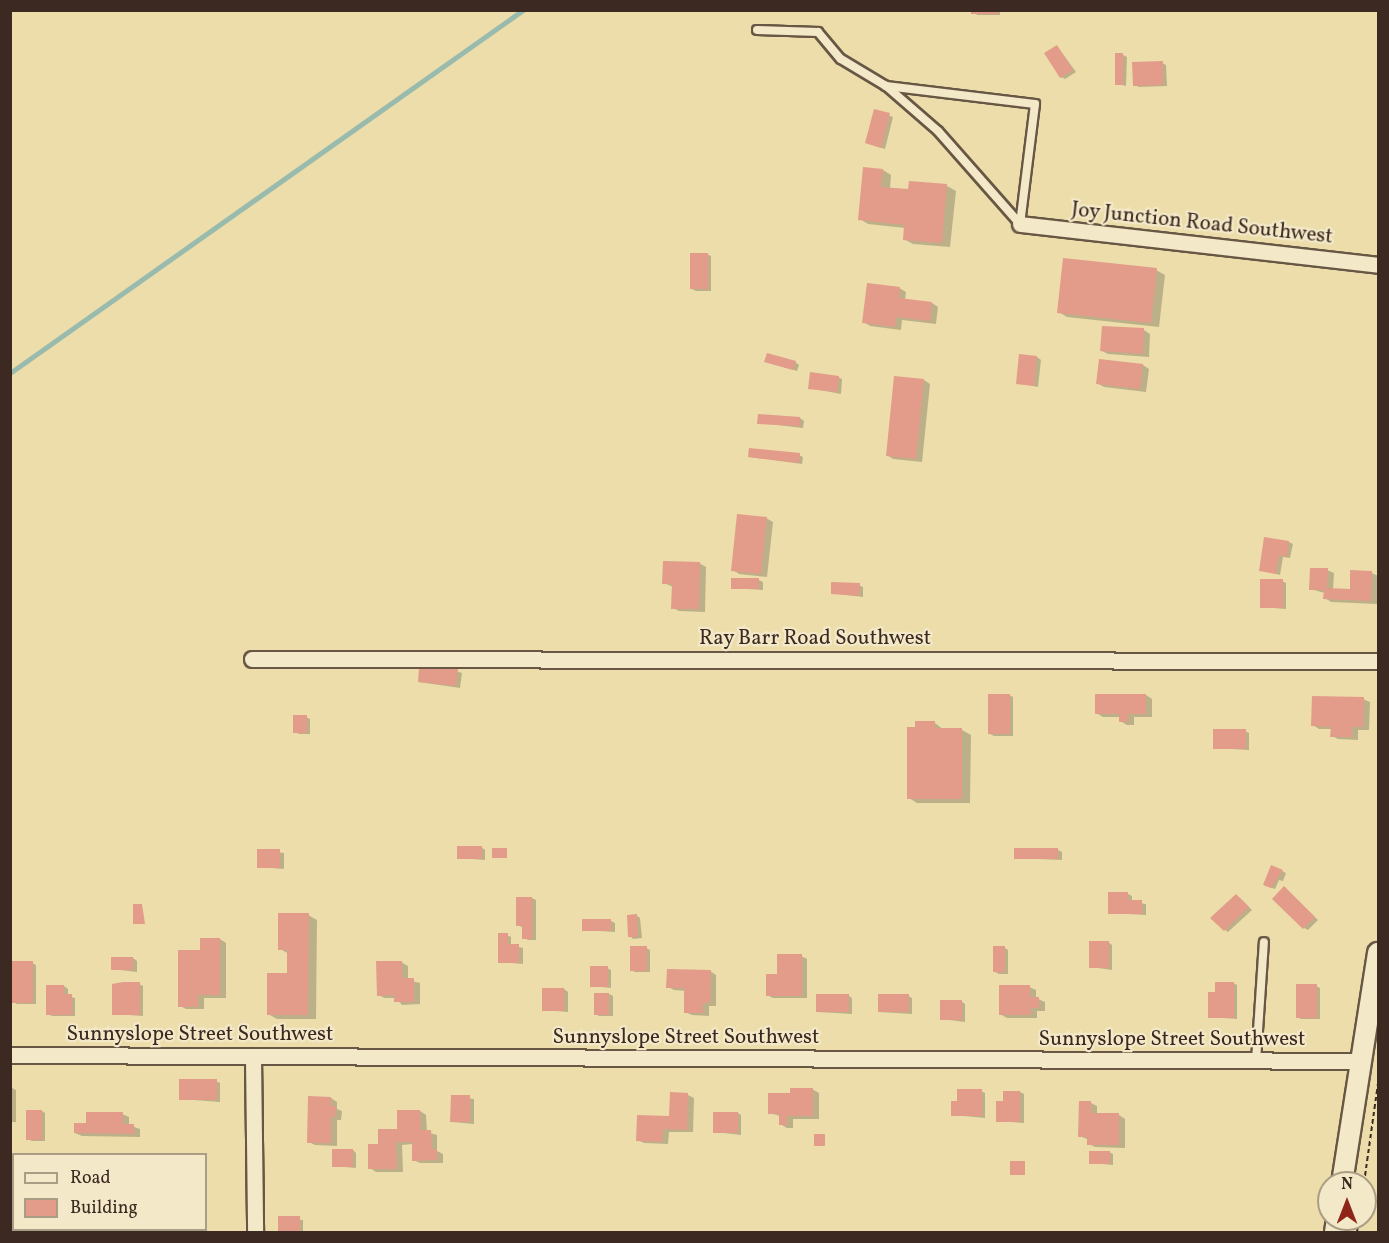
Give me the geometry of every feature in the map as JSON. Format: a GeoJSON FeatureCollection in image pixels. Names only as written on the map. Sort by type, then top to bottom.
{"type":"FeatureCollection","features":[{"type":"Feature","properties":{"kind":"street","name":"Joy Junction Road Southwest"},"geometry":{"type":"LineString","coordinates":[[1020,224],[1378,265]]}},
{"type":"Feature","properties":{"kind":"street","name":"Ray Barr Road Southwest"},"geometry":{"type":"LineString","coordinates":[[252,658],[1378,661]]}},
{"type":"Feature","properties":{"kind":"street"},"geometry":{"type":"LineString","coordinates":[[1344,1171],[1378,953]]}},
{"type":"Feature","properties":{"kind":"street","name":"Sunnyslope Street Southwest"},"geometry":{"type":"LineString","coordinates":[[10,1055],[1361,1061]]}},
{"type":"Feature","properties":{"kind":"street"},"geometry":{"type":"LineString","coordinates":[[253,1057],[255,1233]]}},
{"type":"Feature","properties":{"kind":"lane"},"geometry":{"type":"LineString","coordinates":[[757,30],[818,32],[841,59],[886,86],[938,131],[1020,224]]}},
{"type":"Feature","properties":{"kind":"lane"},"geometry":{"type":"LineString","coordinates":[[886,86],[1035,104],[1020,224]]}},
{"type":"Feature","properties":{"kind":"lane"},"geometry":{"type":"LineString","coordinates":[[1256,1061],[1264,942]]}},
{"type":"Feature","properties":{"kind":"path"},"geometry":{"type":"LineString","coordinates":[[1366,1171],[1378,1084]]}},
{"type":"Feature","properties":{"kind":"building"},"geometry":{"type":"Polygon","coordinates":[[[971,10],[997,10],[997,14],[971,14],[971,10]]]}},
{"type":"Feature","properties":{"kind":"building"},"geometry":{"type":"Polygon","coordinates":[[[1057,45],[1073,70],[1060,78],[1044,53],[1057,45]]]}},
{"type":"Feature","properties":{"kind":"building"},"geometry":{"type":"Polygon","coordinates":[[[1115,53],[1123,53],[1123,85],[1115,85],[1115,53]]]}},
{"type":"Feature","properties":{"kind":"building"},"geometry":{"type":"Polygon","coordinates":[[[1163,61],[1163,85],[1133,86],[1132,62],[1163,61]]]}},
{"type":"Feature","properties":{"kind":"building"},"geometry":{"type":"Polygon","coordinates":[[[874,109],[890,113],[881,148],[865,143],[874,109]]]}},
{"type":"Feature","properties":{"kind":"building"},"geometry":{"type":"Polygon","coordinates":[[[863,167],[883,169],[881,187],[908,189],[909,181],[947,184],[942,243],[903,240],[904,225],[858,220],[863,167]]]}},
{"type":"Feature","properties":{"kind":"building"},"geometry":{"type":"Polygon","coordinates":[[[690,253],[708,253],[708,289],[690,289],[690,253]]]}},
{"type":"Feature","properties":{"kind":"building"},"geometry":{"type":"Polygon","coordinates":[[[1063,258],[1157,268],[1151,323],[1057,313],[1063,258]]]}},
{"type":"Feature","properties":{"kind":"building"},"geometry":{"type":"Polygon","coordinates":[[[867,283],[900,287],[899,298],[932,302],[930,321],[896,317],[895,327],[862,323],[867,283]]]}},
{"type":"Feature","properties":{"kind":"building"},"geometry":{"type":"Polygon","coordinates":[[[1102,326],[1144,328],[1143,354],[1100,351],[1102,326]]]}},
{"type":"Feature","properties":{"kind":"building"},"geometry":{"type":"Polygon","coordinates":[[[767,353],[796,361],[793,370],[764,362],[767,353]]]}},
{"type":"Feature","properties":{"kind":"building"},"geometry":{"type":"Polygon","coordinates":[[[1019,354],[1037,356],[1034,386],[1016,384],[1019,354]]]}},
{"type":"Feature","properties":{"kind":"building"},"geometry":{"type":"Polygon","coordinates":[[[1099,359],[1143,364],[1140,389],[1096,384],[1099,359]]]}},
{"type":"Feature","properties":{"kind":"building"},"geometry":{"type":"Polygon","coordinates":[[[810,372],[839,376],[837,392],[808,389],[810,372]]]}},
{"type":"Feature","properties":{"kind":"building"},"geometry":{"type":"Polygon","coordinates":[[[894,376],[924,379],[916,459],[886,456],[894,376]]]}},
{"type":"Feature","properties":{"kind":"building"},"geometry":{"type":"Polygon","coordinates":[[[758,414],[800,417],[800,426],[757,424],[758,414]]]}},
{"type":"Feature","properties":{"kind":"building"},"geometry":{"type":"Polygon","coordinates":[[[749,448],[800,453],[799,463],[748,457],[749,448]]]}},
{"type":"Feature","properties":{"kind":"building"},"geometry":{"type":"Polygon","coordinates":[[[737,514],[767,517],[761,574],[731,571],[737,514]]]}},
{"type":"Feature","properties":{"kind":"building"},"geometry":{"type":"Polygon","coordinates":[[[1264,537],[1289,541],[1287,557],[1279,555],[1276,574],[1259,571],[1264,537]]]}},
{"type":"Feature","properties":{"kind":"building"},"geometry":{"type":"Polygon","coordinates":[[[663,561],[700,562],[699,609],[671,609],[672,584],[662,584],[663,561]]]}},
{"type":"Feature","properties":{"kind":"building"},"geometry":{"type":"Polygon","coordinates":[[[1310,568],[1328,568],[1327,588],[1350,589],[1350,570],[1372,571],[1371,601],[1323,599],[1324,590],[1309,590],[1310,568]]]}},
{"type":"Feature","properties":{"kind":"building"},"geometry":{"type":"Polygon","coordinates":[[[731,578],[759,578],[759,589],[731,589],[731,578]]]}},
{"type":"Feature","properties":{"kind":"building"},"geometry":{"type":"Polygon","coordinates":[[[1260,579],[1283,579],[1283,608],[1260,608],[1260,579]]]}},
{"type":"Feature","properties":{"kind":"building"},"geometry":{"type":"Polygon","coordinates":[[[831,582],[860,583],[859,596],[831,594],[831,582]]]}},
{"type":"Feature","properties":{"kind":"building"},"geometry":{"type":"Polygon","coordinates":[[[425,659],[450,662],[450,668],[458,669],[456,686],[418,682],[419,668],[424,669],[425,659]]]}},
{"type":"Feature","properties":{"kind":"building"},"geometry":{"type":"Polygon","coordinates":[[[988,694],[1010,694],[1010,734],[988,734],[988,694]]]}},
{"type":"Feature","properties":{"kind":"building"},"geometry":{"type":"Polygon","coordinates":[[[1095,694],[1146,694],[1146,714],[1128,714],[1128,722],[1119,722],[1119,714],[1095,714],[1095,694]]]}},
{"type":"Feature","properties":{"kind":"building"},"geometry":{"type":"Polygon","coordinates":[[[1312,696],[1364,697],[1363,727],[1352,727],[1352,737],[1330,737],[1331,727],[1311,726],[1312,696]]]}},
{"type":"Feature","properties":{"kind":"building"},"geometry":{"type":"Polygon","coordinates":[[[293,715],[307,715],[307,733],[293,733],[293,715]]]}},
{"type":"Feature","properties":{"kind":"building"},"geometry":{"type":"Polygon","coordinates":[[[915,721],[935,721],[935,728],[962,728],[962,799],[907,799],[907,727],[915,727],[915,721]]]}},
{"type":"Feature","properties":{"kind":"building"},"geometry":{"type":"Polygon","coordinates":[[[1213,729],[1246,729],[1246,749],[1213,749],[1213,729]]]}},
{"type":"Feature","properties":{"kind":"building"},"geometry":{"type":"Polygon","coordinates":[[[457,846],[482,846],[482,859],[457,859],[457,846]]]}},
{"type":"Feature","properties":{"kind":"building"},"geometry":{"type":"Polygon","coordinates":[[[492,848],[507,848],[507,858],[492,858],[492,848]]]}},
{"type":"Feature","properties":{"kind":"building"},"geometry":{"type":"Polygon","coordinates":[[[1014,848],[1058,848],[1058,859],[1014,859],[1014,848]]]}},
{"type":"Feature","properties":{"kind":"building"},"geometry":{"type":"Polygon","coordinates":[[[257,849],[280,849],[280,868],[257,868],[257,849]]]}},
{"type":"Feature","properties":{"kind":"building"},"geometry":{"type":"Polygon","coordinates":[[[1271,865],[1283,870],[1271,888],[1263,885],[1271,865]]]}},
{"type":"Feature","properties":{"kind":"building"},"geometry":{"type":"Polygon","coordinates":[[[1284,886],[1315,917],[1303,929],[1272,899],[1284,886]]]}},
{"type":"Feature","properties":{"kind":"building"},"geometry":{"type":"Polygon","coordinates":[[[1108,892],[1128,892],[1128,900],[1142,900],[1142,914],[1108,914],[1108,892]]]}},
{"type":"Feature","properties":{"kind":"building"},"geometry":{"type":"Polygon","coordinates":[[[1236,894],[1249,907],[1224,931],[1210,918],[1236,894]]]}},
{"type":"Feature","properties":{"kind":"building"},"geometry":{"type":"Polygon","coordinates":[[[516,897],[532,897],[532,939],[522,939],[522,926],[516,926],[516,897]]]}},
{"type":"Feature","properties":{"kind":"building"},"geometry":{"type":"Polygon","coordinates":[[[133,904],[142,904],[145,924],[133,924],[133,904]]]}},
{"type":"Feature","properties":{"kind":"building"},"geometry":{"type":"Polygon","coordinates":[[[278,913],[309,913],[308,1015],[267,1015],[267,973],[287,973],[287,950],[278,950],[278,913]]]}},
{"type":"Feature","properties":{"kind":"building"},"geometry":{"type":"Polygon","coordinates":[[[637,914],[638,937],[628,937],[627,915],[637,914]]]}},
{"type":"Feature","properties":{"kind":"building"},"geometry":{"type":"Polygon","coordinates":[[[582,919],[611,919],[611,931],[582,931],[582,919]]]}},
{"type":"Feature","properties":{"kind":"building"},"geometry":{"type":"Polygon","coordinates":[[[498,933],[508,933],[508,944],[519,944],[519,963],[498,963],[498,933]]]}},
{"type":"Feature","properties":{"kind":"building"},"geometry":{"type":"Polygon","coordinates":[[[200,938],[220,938],[220,995],[198,995],[198,1007],[178,1007],[178,950],[200,950],[200,938]]]}},
{"type":"Feature","properties":{"kind":"building"},"geometry":{"type":"Polygon","coordinates":[[[1089,941],[1109,941],[1109,968],[1089,968],[1089,941]]]}},
{"type":"Feature","properties":{"kind":"building"},"geometry":{"type":"Polygon","coordinates":[[[630,946],[647,946],[647,971],[630,971],[630,946]]]}},
{"type":"Feature","properties":{"kind":"building"},"geometry":{"type":"Polygon","coordinates":[[[993,946],[1005,946],[1005,972],[993,972],[993,946]]]}},
{"type":"Feature","properties":{"kind":"building"},"geometry":{"type":"Polygon","coordinates":[[[777,954],[802,954],[802,996],[766,996],[766,974],[777,974],[777,954]]]}},
{"type":"Feature","properties":{"kind":"building"},"geometry":{"type":"Polygon","coordinates":[[[111,957],[133,957],[133,970],[111,970],[111,957]]]}},
{"type":"Feature","properties":{"kind":"building"},"geometry":{"type":"Polygon","coordinates":[[[12,961],[33,961],[33,1003],[12,1003],[12,961]]]}},
{"type":"Feature","properties":{"kind":"building"},"geometry":{"type":"Polygon","coordinates":[[[376,961],[402,961],[402,978],[414,978],[414,1002],[394,1002],[394,995],[377,996],[376,961]]]}},
{"type":"Feature","properties":{"kind":"building"},"geometry":{"type":"Polygon","coordinates":[[[590,966],[608,966],[608,987],[590,987],[590,966]]]}},
{"type":"Feature","properties":{"kind":"building"},"geometry":{"type":"Polygon","coordinates":[[[667,969],[711,970],[710,1003],[703,1003],[703,1013],[684,1013],[684,988],[666,988],[667,969]]]}},
{"type":"Feature","properties":{"kind":"building"},"geometry":{"type":"Polygon","coordinates":[[[140,982],[140,1015],[112,1015],[112,984],[140,982]]]}},
{"type":"Feature","properties":{"kind":"building"},"geometry":{"type":"Polygon","coordinates":[[[1215,982],[1234,982],[1234,1018],[1208,1018],[1208,992],[1215,992],[1215,982]]]}},
{"type":"Feature","properties":{"kind":"building"},"geometry":{"type":"Polygon","coordinates":[[[1296,984],[1317,984],[1317,1018],[1296,1018],[1296,984]]]}},
{"type":"Feature","properties":{"kind":"building"},"geometry":{"type":"Polygon","coordinates":[[[46,985],[64,985],[64,994],[72,994],[72,1015],[46,1015],[46,985]]]}},
{"type":"Feature","properties":{"kind":"building"},"geometry":{"type":"Polygon","coordinates":[[[999,985],[1030,985],[1030,997],[1039,997],[1039,1008],[1031,1008],[1031,1015],[999,1015],[999,985]]]}},
{"type":"Feature","properties":{"kind":"building"},"geometry":{"type":"Polygon","coordinates":[[[542,988],[564,988],[564,1011],[542,1011],[542,988]]]}},
{"type":"Feature","properties":{"kind":"building"},"geometry":{"type":"Polygon","coordinates":[[[594,993],[609,993],[609,1015],[594,1015],[594,993]]]}},
{"type":"Feature","properties":{"kind":"building"},"geometry":{"type":"Polygon","coordinates":[[[816,994],[849,994],[849,1012],[816,1012],[816,994]]]}},
{"type":"Feature","properties":{"kind":"building"},"geometry":{"type":"Polygon","coordinates":[[[878,994],[909,994],[909,1012],[878,1012],[878,994]]]}},
{"type":"Feature","properties":{"kind":"building"},"geometry":{"type":"Polygon","coordinates":[[[940,1000],[962,1000],[962,1020],[940,1020],[940,1000]]]}},
{"type":"Feature","properties":{"kind":"building"},"geometry":{"type":"Polygon","coordinates":[[[179,1079],[217,1079],[217,1100],[179,1100],[179,1079]]]}},
{"type":"Feature","properties":{"kind":"building"},"geometry":{"type":"Polygon","coordinates":[[[790,1088],[813,1088],[813,1116],[787,1116],[787,1125],[779,1125],[779,1114],[768,1114],[768,1093],[790,1093],[790,1088]]]}},
{"type":"Feature","properties":{"kind":"building"},"geometry":{"type":"Polygon","coordinates":[[[957,1089],[982,1089],[982,1116],[951,1116],[951,1101],[957,1101],[957,1089]]]}},
{"type":"Feature","properties":{"kind":"building"},"geometry":{"type":"Polygon","coordinates":[[[1003,1091],[1020,1091],[1020,1122],[996,1122],[996,1101],[1003,1101],[1003,1091]]]}},
{"type":"Feature","properties":{"kind":"building"},"geometry":{"type":"Polygon","coordinates":[[[670,1092],[688,1093],[687,1130],[663,1129],[662,1142],[636,1141],[637,1115],[669,1116],[670,1092]]]}},
{"type":"Feature","properties":{"kind":"building"},"geometry":{"type":"Polygon","coordinates":[[[451,1095],[470,1095],[470,1122],[450,1122],[451,1095]]]}},
{"type":"Feature","properties":{"kind":"building"},"geometry":{"type":"Polygon","coordinates":[[[308,1096],[331,1097],[331,1106],[336,1106],[335,1117],[331,1117],[331,1143],[307,1143],[308,1096]]]}},
{"type":"Feature","properties":{"kind":"building"},"geometry":{"type":"Polygon","coordinates":[[[1079,1101],[1091,1101],[1091,1113],[1119,1113],[1119,1145],[1087,1145],[1087,1137],[1078,1137],[1079,1101]]]}},
{"type":"Feature","properties":{"kind":"building"},"geometry":{"type":"Polygon","coordinates":[[[26,1110],[42,1110],[42,1140],[26,1140],[26,1110]]]}},
{"type":"Feature","properties":{"kind":"building"},"geometry":{"type":"Polygon","coordinates":[[[397,1110],[420,1110],[421,1130],[431,1130],[432,1149],[437,1149],[437,1160],[412,1161],[412,1142],[396,1142],[397,1169],[368,1169],[368,1144],[378,1144],[378,1129],[397,1129],[397,1110]]]}},
{"type":"Feature","properties":{"kind":"building"},"geometry":{"type":"Polygon","coordinates":[[[86,1112],[123,1112],[123,1124],[134,1124],[134,1134],[74,1133],[74,1123],[86,1123],[86,1112]]]}},
{"type":"Feature","properties":{"kind":"building"},"geometry":{"type":"Polygon","coordinates":[[[713,1112],[738,1112],[738,1133],[713,1133],[713,1112]]]}},
{"type":"Feature","properties":{"kind":"building"},"geometry":{"type":"Polygon","coordinates":[[[814,1134],[825,1134],[825,1146],[814,1146],[814,1134]]]}},
{"type":"Feature","properties":{"kind":"building"},"geometry":{"type":"Polygon","coordinates":[[[332,1149],[353,1149],[353,1167],[332,1167],[332,1149]]]}},
{"type":"Feature","properties":{"kind":"building"},"geometry":{"type":"Polygon","coordinates":[[[1089,1151],[1110,1151],[1110,1164],[1089,1164],[1089,1151]]]}},
{"type":"Feature","properties":{"kind":"building"},"geometry":{"type":"Polygon","coordinates":[[[1010,1161],[1025,1161],[1025,1175],[1010,1175],[1010,1161]]]}},
{"type":"Feature","properties":{"kind":"building"},"geometry":{"type":"Polygon","coordinates":[[[278,1216],[300,1216],[300,1232],[278,1232],[278,1216]]]}},
{"type":"Feature","properties":{"kind":"waterway"},"geometry":{"type":"LineString","coordinates":[[10,373],[523,10]]}}]}
